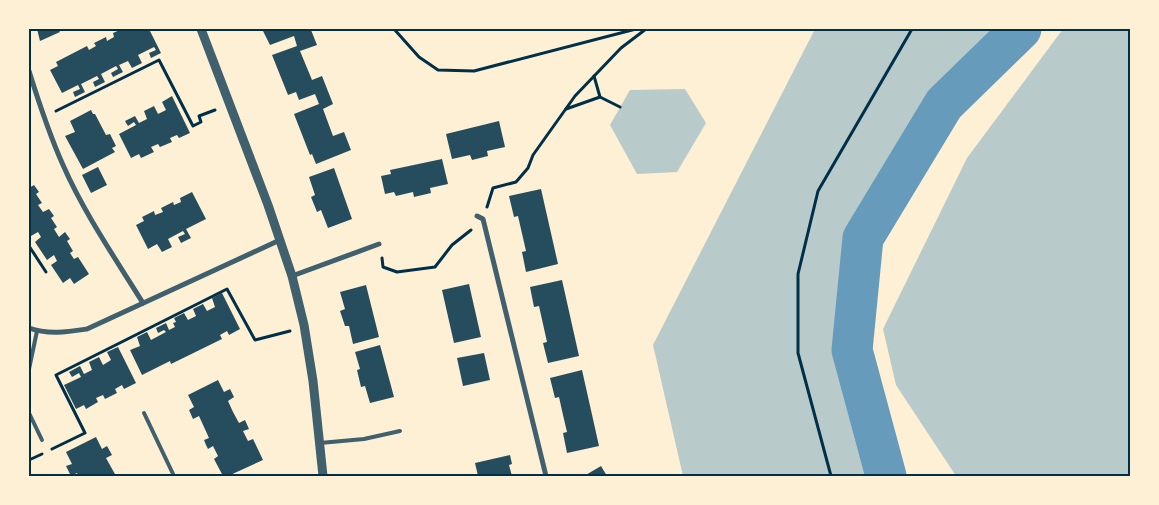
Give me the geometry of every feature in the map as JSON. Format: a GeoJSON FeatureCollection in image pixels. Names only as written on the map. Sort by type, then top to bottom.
{"type":"FeatureCollection","features":[{"type":"Feature","properties":{"kind":"street"},"geometry":{"type":"LineString","coordinates":[[201,29],[281,240],[292,276],[304,328],[313,381],[324,476]]}},
{"type":"Feature","properties":{"kind":"street"},"geometry":{"type":"LineString","coordinates":[[29,71],[44,117],[63,165],[84,206],[143,303]]}},
{"type":"Feature","properties":{"kind":"street"},"geometry":{"type":"LineString","coordinates":[[477,216],[483,219],[546,476]]}},
{"type":"Feature","properties":{"kind":"street"},"geometry":{"type":"LineString","coordinates":[[29,328],[52,333],[87,329],[281,240]]}},
{"type":"Feature","properties":{"kind":"street"},"geometry":{"type":"LineString","coordinates":[[292,276],[379,244]]}},
{"type":"Feature","properties":{"kind":"lane"},"geometry":{"type":"LineString","coordinates":[[29,368],[36,331]]}},
{"type":"Feature","properties":{"kind":"lane"},"geometry":{"type":"LineString","coordinates":[[29,413],[42,440]]}},
{"type":"Feature","properties":{"kind":"lane"},"geometry":{"type":"LineString","coordinates":[[144,413],[174,476]]}},
{"type":"Feature","properties":{"kind":"lane"},"geometry":{"type":"LineString","coordinates":[[320,442],[364,438],[400,431]]}},
{"type":"Feature","properties":{"kind":"path"},"geometry":{"type":"LineString","coordinates":[[394,29],[419,57],[438,70],[474,71],[636,29]]}},
{"type":"Feature","properties":{"kind":"path"},"geometry":{"type":"LineString","coordinates":[[612,34],[619,29]]}},
{"type":"Feature","properties":{"kind":"path"},"geometry":{"type":"LineString","coordinates":[[384,267],[397,272],[435,266],[452,245],[483,219],[493,188],[516,182],[528,168],[533,155],[574,96],[621,48],[646,29]]}},
{"type":"Feature","properties":{"kind":"path"},"geometry":{"type":"LineString","coordinates":[[831,476],[798,353],[798,274],[818,191],[912,29]]}},
{"type":"Feature","properties":{"kind":"path"},"geometry":{"type":"LineString","coordinates":[[44,117],[159,60],[193,126],[201,122],[199,116],[229,104]]}},
{"type":"Feature","properties":{"kind":"path"},"geometry":{"type":"LineString","coordinates":[[594,76],[600,97]]}},
{"type":"Feature","properties":{"kind":"path"},"geometry":{"type":"LineString","coordinates":[[565,110],[600,97],[620,107]]}},
{"type":"Feature","properties":{"kind":"path"},"geometry":{"type":"LineString","coordinates":[[29,246],[46,272]]}},
{"type":"Feature","properties":{"kind":"path"},"geometry":{"type":"LineString","coordinates":[[29,460],[85,433],[56,375],[227,289],[255,340],[304,328]]}},
{"type":"Feature","properties":{"kind":"shaded area"},"geometry":{"type":"Polygon","coordinates":[[[815,29],[991,29],[923,123],[884,207],[838,286],[834,353],[867,423],[875,476],[683,476],[653,345],[815,29]]]}},
{"type":"Feature","properties":{"kind":"shaded area"},"geometry":{"type":"Polygon","coordinates":[[[1063,29],[1130,29],[1130,476],[956,476],[896,385],[883,329],[967,158],[1063,29]]]}},
{"type":"Feature","properties":{"kind":"shaded area"},"geometry":{"type":"Polygon","coordinates":[[[685,89],[706,123],[677,172],[637,174],[610,125],[630,90],[685,89]]]}},
{"type":"Feature","properties":{"kind":"building"},"geometry":{"type":"Polygon","coordinates":[[[37,29],[58,29],[60,32],[40,41],[37,29]]]}},
{"type":"Feature","properties":{"kind":"building"},"geometry":{"type":"Polygon","coordinates":[[[122,29],[126,31],[131,29],[149,29],[161,53],[151,58],[149,53],[156,50],[154,47],[138,55],[142,63],[132,68],[128,61],[119,65],[123,72],[113,77],[111,73],[118,69],[116,66],[101,74],[105,82],[95,87],[93,82],[99,79],[97,76],[81,84],[85,92],[75,97],[73,92],[80,89],[78,85],[62,93],[50,70],[58,66],[56,62],[87,46],[89,50],[96,46],[94,43],[106,37],[107,41],[114,37],[113,33],[122,29]]]}},
{"type":"Feature","properties":{"kind":"building"},"geometry":{"type":"Polygon","coordinates":[[[262,29],[311,30],[317,45],[300,51],[312,80],[322,76],[333,104],[323,109],[333,136],[344,132],[351,150],[316,164],[312,154],[310,155],[294,114],[319,104],[315,94],[299,100],[296,92],[288,95],[272,55],[297,46],[294,36],[270,45],[262,29]]]}},
{"type":"Feature","properties":{"kind":"building"},"geometry":{"type":"Polygon","coordinates":[[[172,96],[190,133],[179,138],[177,135],[170,138],[172,142],[160,147],[158,144],[151,147],[154,152],[141,158],[139,154],[131,158],[119,134],[136,125],[134,122],[128,126],[125,121],[135,116],[139,123],[147,119],[144,111],[154,106],[158,114],[166,110],[162,102],[172,96]]]}},
{"type":"Feature","properties":{"kind":"building"},"geometry":{"type":"Polygon","coordinates":[[[91,110],[106,135],[110,134],[116,146],[112,148],[115,152],[83,169],[65,136],[75,132],[70,121],[91,110]]]}},
{"type":"Feature","properties":{"kind":"building"},"geometry":{"type":"Polygon","coordinates":[[[499,121],[505,147],[487,151],[488,156],[472,160],[470,155],[452,159],[446,134],[499,121]]]}},
{"type":"Feature","properties":{"kind":"building"},"geometry":{"type":"Polygon","coordinates":[[[442,159],[448,184],[430,188],[431,193],[414,197],[413,192],[396,196],[394,192],[385,194],[381,176],[391,174],[390,170],[442,159]]]}},
{"type":"Feature","properties":{"kind":"building"},"geometry":{"type":"Polygon","coordinates":[[[98,167],[107,185],[91,193],[82,175],[98,167]]]}},
{"type":"Feature","properties":{"kind":"building"},"geometry":{"type":"Polygon","coordinates":[[[334,168],[352,219],[328,228],[321,210],[317,212],[311,197],[315,195],[309,177],[334,168]]]}},
{"type":"Feature","properties":{"kind":"building"},"geometry":{"type":"Polygon","coordinates":[[[34,185],[39,192],[36,194],[42,203],[38,205],[43,212],[49,209],[54,216],[51,218],[57,227],[54,229],[59,237],[65,232],[70,239],[67,241],[73,251],[70,253],[74,259],[78,257],[89,274],[74,284],[70,278],[63,283],[51,265],[57,261],[54,255],[47,260],[35,242],[41,237],[38,232],[31,236],[29,232],[29,188],[34,185]]]}},
{"type":"Feature","properties":{"kind":"building"},"geometry":{"type":"Polygon","coordinates":[[[541,189],[558,264],[526,272],[522,252],[526,251],[518,216],[514,217],[509,196],[541,189]]]}},
{"type":"Feature","properties":{"kind":"building"},"geometry":{"type":"Polygon","coordinates":[[[192,192],[206,219],[186,229],[191,238],[181,243],[178,237],[185,234],[183,231],[168,239],[172,247],[162,252],[157,244],[148,249],[136,225],[144,221],[142,217],[154,211],[155,215],[163,212],[161,208],[173,202],[174,205],[181,202],[180,198],[192,192]]]}},
{"type":"Feature","properties":{"kind":"building"},"geometry":{"type":"Polygon","coordinates":[[[562,280],[579,356],[548,363],[543,343],[547,342],[539,306],[534,307],[530,287],[562,280]]]}},
{"type":"Feature","properties":{"kind":"building"},"geometry":{"type":"Polygon","coordinates":[[[469,284],[481,337],[454,343],[442,290],[469,284]]]}},
{"type":"Feature","properties":{"kind":"building"},"geometry":{"type":"Polygon","coordinates":[[[366,285],[379,337],[353,344],[349,326],[345,326],[340,311],[345,309],[340,292],[366,285]]]}},
{"type":"Feature","properties":{"kind":"building"},"geometry":{"type":"Polygon","coordinates":[[[222,293],[240,329],[229,335],[227,331],[220,335],[222,339],[171,364],[170,361],[142,375],[130,350],[140,346],[137,337],[147,332],[151,340],[166,332],[164,330],[158,333],[156,328],[166,323],[169,330],[175,327],[173,323],[176,322],[174,318],[184,313],[188,320],[196,316],[193,309],[203,304],[207,311],[215,307],[212,298],[222,293]]]}},
{"type":"Feature","properties":{"kind":"building"},"geometry":{"type":"Polygon","coordinates":[[[380,345],[394,397],[370,403],[365,386],[361,387],[357,370],[360,369],[355,352],[380,345]]]}},
{"type":"Feature","properties":{"kind":"building"},"geometry":{"type":"Polygon","coordinates":[[[118,347],[136,383],[124,389],[122,385],[115,389],[117,393],[105,399],[103,395],[96,398],[98,402],[86,409],[84,405],[76,409],[64,385],[81,377],[79,373],[72,377],[69,372],[80,366],[84,374],[92,370],[89,362],[99,357],[103,365],[111,360],[107,352],[118,347]]]}},
{"type":"Feature","properties":{"kind":"building"},"geometry":{"type":"Polygon","coordinates":[[[484,353],[490,380],[463,386],[457,358],[484,353]]]}},
{"type":"Feature","properties":{"kind":"building"},"geometry":{"type":"Polygon","coordinates":[[[582,370],[599,446],[567,453],[563,433],[567,432],[559,397],[555,398],[550,378],[582,370]]]}},
{"type":"Feature","properties":{"kind":"building"},"geometry":{"type":"Polygon","coordinates":[[[218,380],[224,392],[230,389],[234,397],[228,401],[233,412],[239,423],[245,420],[249,429],[243,431],[248,441],[253,439],[263,460],[228,476],[223,476],[214,459],[218,456],[213,446],[208,449],[206,445],[204,440],[209,438],[199,416],[193,419],[189,410],[194,407],[188,395],[218,380]]]}},
{"type":"Feature","properties":{"kind":"building"},"geometry":{"type":"Polygon","coordinates":[[[96,437],[102,449],[107,446],[112,455],[106,458],[116,476],[78,476],[77,473],[71,476],[66,466],[72,464],[66,452],[96,437]]]}},
{"type":"Feature","properties":{"kind":"building"},"geometry":{"type":"Polygon","coordinates":[[[510,455],[512,464],[509,465],[512,476],[478,476],[475,463],[510,455]]]}},
{"type":"Feature","properties":{"kind":"building"},"geometry":{"type":"Polygon","coordinates":[[[601,466],[607,476],[584,476],[601,466]]]}},
{"type":"Feature","properties":{"kind":"waterway"},"geometry":{"type":"LineString","coordinates":[[886,476],[852,350],[863,238],[944,104],[1021,29]]}}]}
